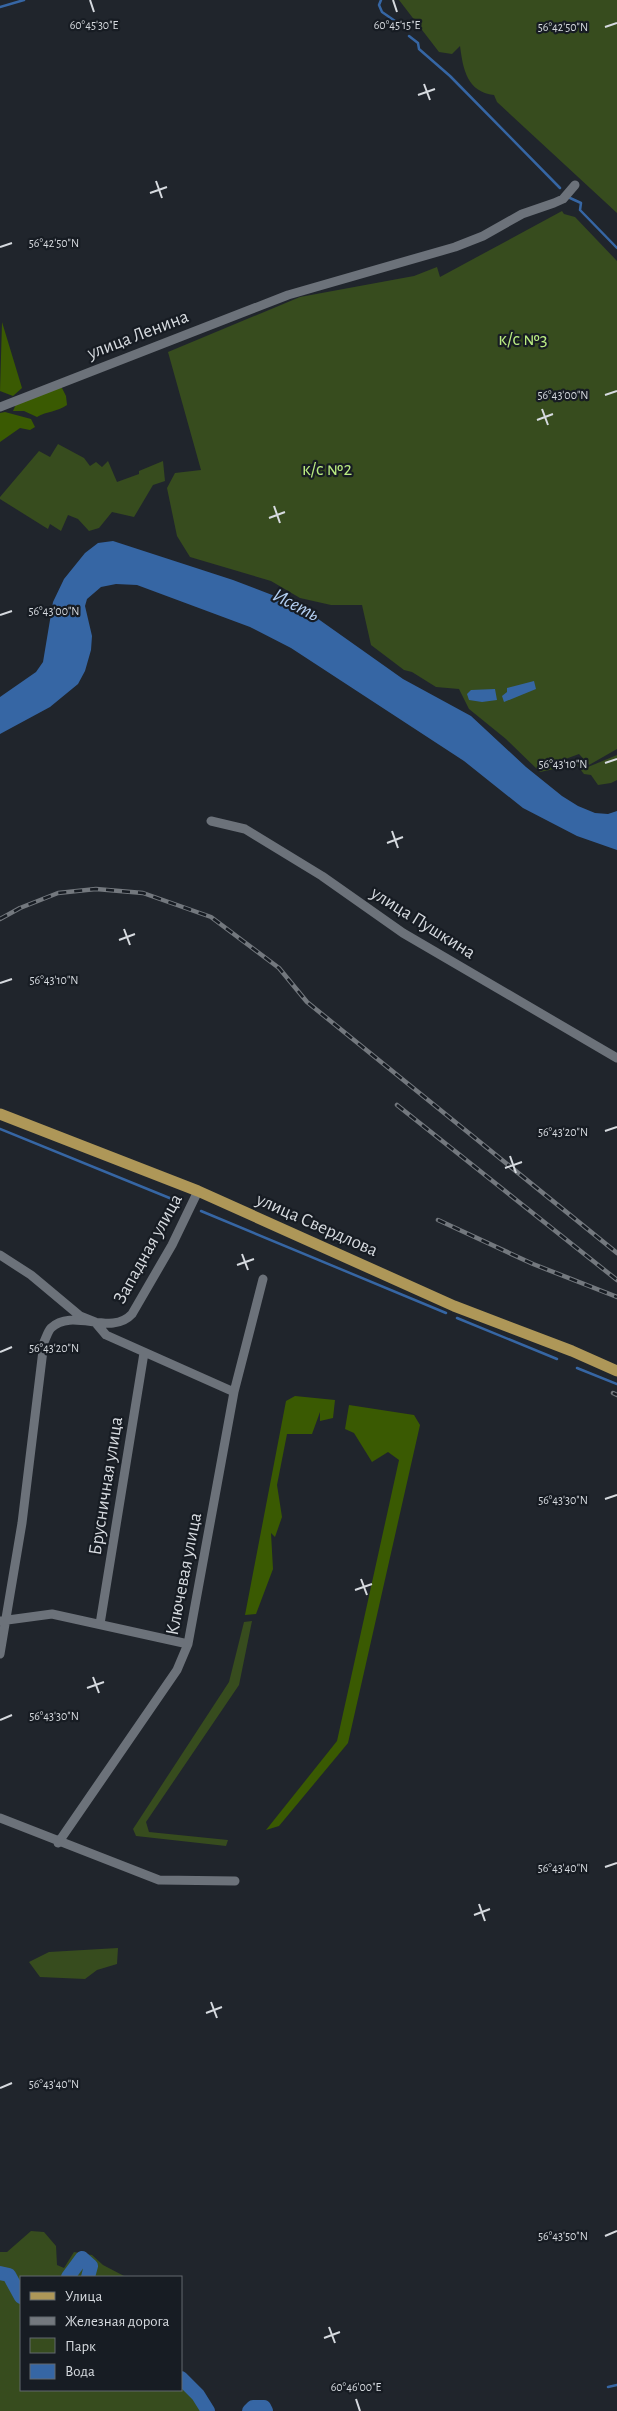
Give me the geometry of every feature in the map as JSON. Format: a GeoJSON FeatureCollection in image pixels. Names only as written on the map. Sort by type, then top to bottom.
{"type":"FeatureCollection","features":[{"type":"Feature","properties":{"kind":"main road","name":"улица Свердлова"},"geometry":{"type":"LineString","coordinates":[[0,1114],[198,1191],[454,1306],[572,1351],[617,1371]]}},
{"type":"Feature","properties":{"kind":"street","name":"улица Ленина"},"geometry":{"type":"LineString","coordinates":[[0,407],[128,355],[288,295],[455,247],[483,236],[522,214],[559,201],[570,193],[575,185]]}},
{"type":"Feature","properties":{"kind":"street","name":"улица Пушкина"},"geometry":{"type":"LineString","coordinates":[[210,821],[245,829],[322,876],[403,933],[617,1058]]}},
{"type":"Feature","properties":{"kind":"street","name":"Западная улица"},"geometry":{"type":"LineString","coordinates":[[0,1654],[2,1620],[22,1523],[44,1342],[50,1328],[62,1322],[120,1323],[132,1314],[172,1245],[198,1191]]}},
{"type":"Feature","properties":{"kind":"street","name":"Западная улица"},"geometry":{"type":"LineString","coordinates":[[0,1254],[31,1275],[80,1316],[95,1322]]}},
{"type":"Feature","properties":{"kind":"street","name":"Ключевая улица"},"geometry":{"type":"LineString","coordinates":[[58,1843],[177,1670],[188,1644],[234,1392],[264,1279]]}},
{"type":"Feature","properties":{"kind":"street"},"geometry":{"type":"LineString","coordinates":[[95,1322],[106,1335],[234,1392]]}},
{"type":"Feature","properties":{"kind":"street","name":"Брусничная улица"},"geometry":{"type":"LineString","coordinates":[[100,1624],[144,1353]]}},
{"type":"Feature","properties":{"kind":"street"},"geometry":{"type":"LineString","coordinates":[[2,1620],[52,1614],[188,1644]]}},
{"type":"Feature","properties":{"kind":"street"},"geometry":{"type":"LineString","coordinates":[[0,1818],[58,1843],[159,1880],[235,1882]]}},
{"type":"Feature","properties":{"kind":"green space"},"geometry":{"type":"Polygon","coordinates":[[[399,0],[617,0],[617,213],[497,102],[494,95],[485,93],[472,84],[465,71],[460,46],[452,54],[439,52],[399,0]]]}},
{"type":"Feature","properties":{"kind":"green space"},"geometry":{"type":"Polygon","coordinates":[[[562,211],[564,214],[575,217],[617,261],[617,749],[589,765],[579,754],[560,761],[559,768],[540,772],[506,739],[469,709],[459,689],[436,687],[412,672],[404,670],[371,645],[362,605],[331,605],[300,598],[271,581],[190,557],[177,536],[167,488],[175,473],[201,470],[168,352],[300,297],[414,276],[437,267],[440,277],[562,211]]]}},
{"type":"Feature","properties":{"kind":"green space"},"geometry":{"type":"Polygon","coordinates":[[[2,322],[22,388],[13,396],[0,391],[2,322]]]}},
{"type":"Feature","properties":{"kind":"green space"},"geometry":{"type":"Polygon","coordinates":[[[61,386],[66,396],[67,405],[37,417],[24,411],[13,411],[16,404],[61,386]]]}},
{"type":"Feature","properties":{"kind":"green space"},"geometry":{"type":"Polygon","coordinates":[[[5,412],[31,419],[35,427],[30,430],[20,428],[0,442],[0,413],[5,412]]]}},
{"type":"Feature","properties":{"kind":"green space"},"geometry":{"type":"Polygon","coordinates":[[[58,444],[84,458],[90,466],[96,462],[102,467],[108,461],[117,482],[139,474],[139,471],[163,461],[165,481],[153,485],[134,517],[112,512],[99,528],[89,531],[78,519],[68,515],[61,531],[50,524],[48,529],[0,499],[0,497],[39,451],[50,457],[58,444]]]}},
{"type":"Feature","properties":{"kind":"green space"},"geometry":{"type":"Polygon","coordinates":[[[617,755],[617,780],[611,783],[598,785],[591,775],[584,774],[576,764],[583,762],[588,767],[617,755]]]}},
{"type":"Feature","properties":{"kind":"green space"},"geometry":{"type":"Polygon","coordinates":[[[295,1396],[335,1400],[333,1418],[320,1421],[320,1412],[312,1434],[287,1434],[277,1485],[282,1517],[275,1537],[271,1533],[273,1569],[256,1614],[245,1615],[286,1401],[295,1396]]]}},
{"type":"Feature","properties":{"kind":"green space"},"geometry":{"type":"Polygon","coordinates":[[[349,1405],[414,1415],[420,1425],[348,1743],[279,1826],[266,1830],[337,1741],[399,1460],[388,1452],[372,1462],[354,1433],[345,1429],[349,1405]]]}},
{"type":"Feature","properties":{"kind":"green space"},"geometry":{"type":"Polygon","coordinates":[[[252,1621],[239,1685],[146,1822],[149,1832],[228,1840],[226,1846],[136,1836],[133,1829],[229,1682],[244,1622],[252,1621]]]}},
{"type":"Feature","properties":{"kind":"green space"},"geometry":{"type":"Polygon","coordinates":[[[118,1948],[117,1964],[97,1970],[85,1979],[40,1977],[29,1962],[49,1952],[118,1948]]]}},
{"type":"Feature","properties":{"kind":"green space"},"geometry":{"type":"Polygon","coordinates":[[[31,2231],[44,2232],[56,2246],[57,2265],[64,2268],[74,2252],[92,2255],[103,2265],[124,2276],[20,2276],[20,2391],[182,2391],[182,2377],[207,2411],[0,2411],[0,2252],[7,2252],[31,2231]]]}},
{"type":"Feature","properties":{"kind":"water"},"geometry":{"type":"Polygon","coordinates":[[[113,541],[233,580],[280,598],[314,616],[403,679],[471,716],[526,767],[562,796],[578,806],[595,813],[608,814],[617,811],[617,850],[577,836],[523,808],[464,761],[291,648],[250,627],[137,585],[116,584],[101,587],[87,599],[85,606],[92,636],[91,650],[85,671],[78,684],[50,707],[0,734],[0,697],[36,672],[43,662],[53,602],[64,579],[85,553],[98,543],[113,541]]]}},
{"type":"Feature","properties":{"kind":"water"},"geometry":{"type":"Polygon","coordinates":[[[534,681],[536,689],[504,702],[502,696],[507,692],[507,688],[534,681]]]}},
{"type":"Feature","properties":{"kind":"water"},"geometry":{"type":"Polygon","coordinates":[[[495,689],[497,700],[482,702],[469,700],[467,694],[471,690],[495,689]]]}},
{"type":"Feature","properties":{"kind":"waterway"},"geometry":{"type":"LineString","coordinates":[[0,7],[24,0]]}},
{"type":"Feature","properties":{"kind":"waterway"},"geometry":{"type":"LineString","coordinates":[[381,0],[379,5],[382,12],[398,23]]}},
{"type":"Feature","properties":{"kind":"waterway"},"geometry":{"type":"LineString","coordinates":[[409,36],[418,43],[419,49],[450,76],[560,188]]}},
{"type":"Feature","properties":{"kind":"waterway"},"geometry":{"type":"LineString","coordinates":[[570,198],[581,203],[580,210],[617,248]]}},
{"type":"Feature","properties":{"kind":"waterway"},"geometry":{"type":"LineString","coordinates":[[0,1129],[172,1199]]}},
{"type":"Feature","properties":{"kind":"waterway"},"geometry":{"type":"LineString","coordinates":[[201,1211],[446,1313]]}},
{"type":"Feature","properties":{"kind":"waterway"},"geometry":{"type":"LineString","coordinates":[[457,1318],[557,1359]]}},
{"type":"Feature","properties":{"kind":"waterway"},"geometry":{"type":"LineString","coordinates":[[577,1368],[617,1384]]}},
{"type":"Feature","properties":{"kind":"waterway"},"geometry":{"type":"LineString","coordinates":[[69,2276],[82,2258],[91,2266],[88,2276]]}},
{"type":"Feature","properties":{"kind":"waterway"},"geometry":{"type":"LineString","coordinates":[[0,2273],[9,2275],[20,2295]]}},
{"type":"Feature","properties":{"kind":"waterway"},"geometry":{"type":"LineString","coordinates":[[182,2379],[198,2395],[208,2411]]}},
{"type":"Feature","properties":{"kind":"waterway"},"geometry":{"type":"LineString","coordinates":[[608,2387],[617,2385]]}},
{"type":"Feature","properties":{"kind":"waterway"},"geometry":{"type":"LineString","coordinates":[[249,2411],[253,2407],[264,2407],[266,2411]]}},
{"type":"Feature","properties":{"kind":"railway"},"geometry":{"type":"LineString","coordinates":[[0,919],[20,908],[58,893],[96,889],[143,893],[211,917],[279,968],[307,1002],[617,1253]]}},
{"type":"Feature","properties":{"kind":"railway"},"geometry":{"type":"LineString","coordinates":[[397,1105],[617,1280]]}},
{"type":"Feature","properties":{"kind":"railway"},"geometry":{"type":"LineString","coordinates":[[438,1220],[533,1264],[617,1297]]}},
{"type":"Feature","properties":{"kind":"railway"},"geometry":{"type":"LineString","coordinates":[[613,1393],[617,1395]]}},
{"type":"Feature","properties":{"kind":"park label","name":"к/с №3"},"geometry":{"type":"Point","coordinates":[523,339]}},
{"type":"Feature","properties":{"kind":"park label","name":"к/с №2"},"geometry":{"type":"Point","coordinates":[327,469]}},
{"type":"Feature","properties":{"kind":"water label","name":"Исеть"},"geometry":{"type":"Point","coordinates":[296,605]}}]}
